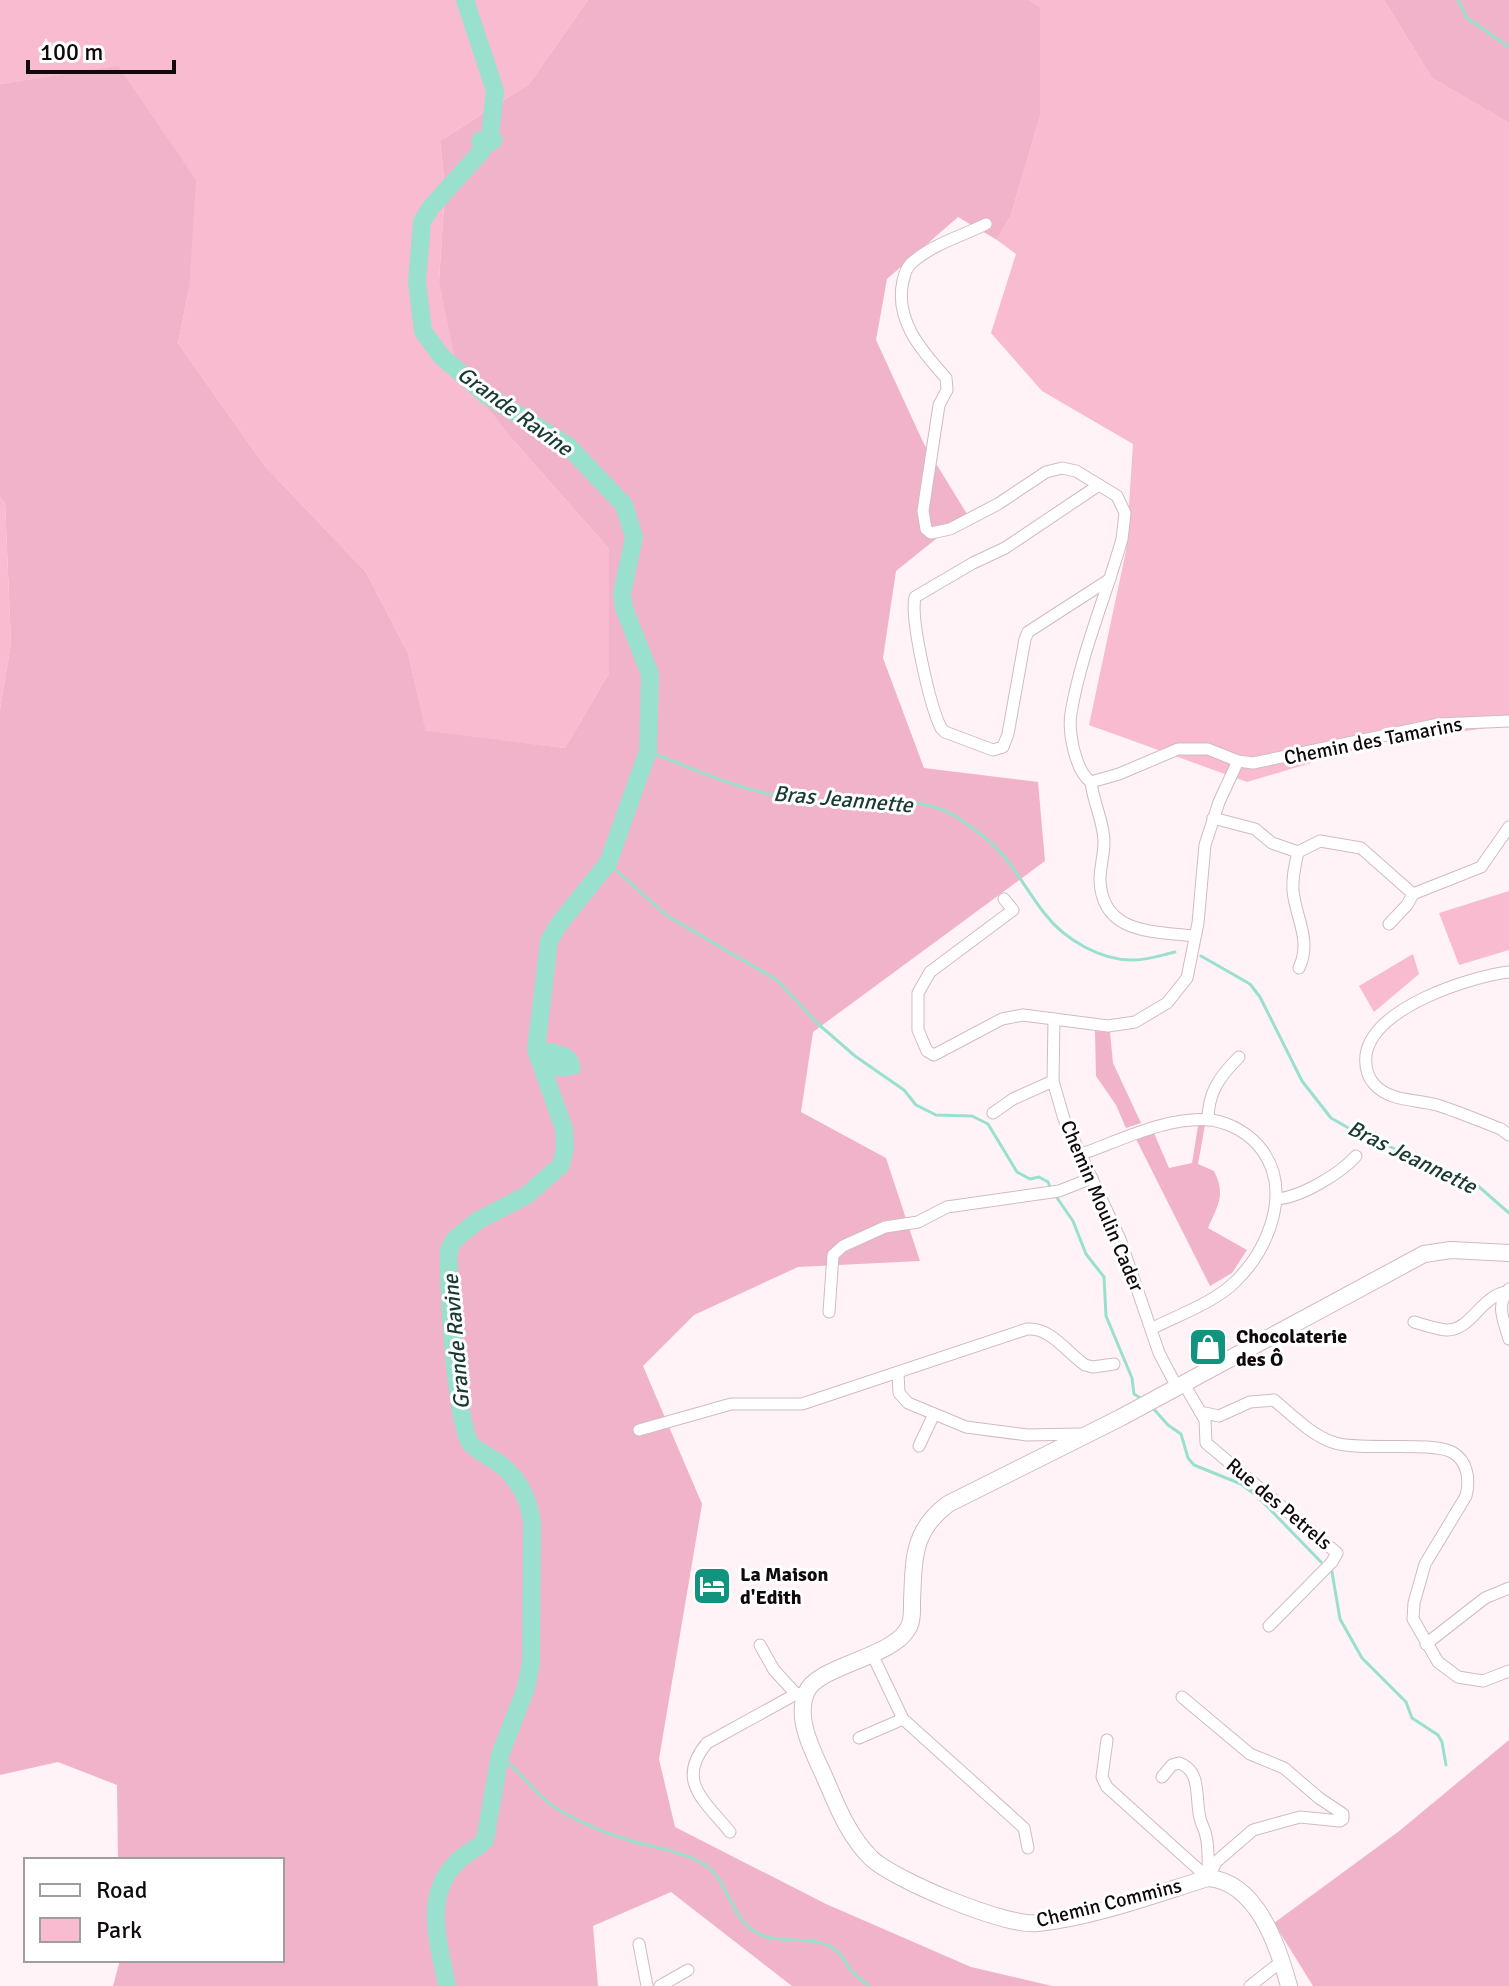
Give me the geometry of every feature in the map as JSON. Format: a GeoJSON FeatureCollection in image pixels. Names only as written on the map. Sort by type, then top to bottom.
{"type":"FeatureCollection","features":[{"type":"Feature","properties":{"kind":"street"},"geometry":{"type":"LineString","coordinates":[[986,224],[917,258],[907,268],[902,285],[900,302],[906,322],[928,359],[946,378],[947,390],[939,405],[923,511],[926,529],[931,533],[950,529],[998,504],[1051,470],[1069,469],[1117,496],[1125,513],[1124,531],[1071,714],[1072,745],[1085,777],[1091,782],[1104,843],[1100,878],[1102,897],[1109,913],[1140,929],[1194,936]]}},
{"type":"Feature","properties":{"kind":"street"},"geometry":{"type":"LineString","coordinates":[[1099,485],[1005,548],[915,597],[913,606],[919,643],[941,728],[993,750],[1003,747],[1028,632],[1110,579]]}},
{"type":"Feature","properties":{"kind":"street","name":"Chemin des Tamarins"},"geometry":{"type":"LineString","coordinates":[[1091,782],[1119,774],[1178,749],[1208,749],[1238,761],[1270,761],[1439,724],[1509,721]]}},
{"type":"Feature","properties":{"kind":"street"},"geometry":{"type":"LineString","coordinates":[[1004,899],[1013,910],[930,972],[918,993],[918,1030],[927,1051],[934,1055],[1002,1019],[1023,1015],[1108,1026],[1135,1022],[1149,1016],[1167,1003],[1187,978],[1198,923],[1205,845],[1213,818],[1238,761]]}},
{"type":"Feature","properties":{"kind":"street"},"geometry":{"type":"LineString","coordinates":[[1213,818],[1255,829],[1272,843],[1298,852],[1320,841],[1361,848],[1413,894]]}},
{"type":"Feature","properties":{"kind":"street"},"geometry":{"type":"LineString","coordinates":[[1389,924],[1413,894],[1481,867],[1509,827]]}},
{"type":"Feature","properties":{"kind":"street"},"geometry":{"type":"LineString","coordinates":[[1298,852],[1293,872],[1293,892],[1306,948],[1299,968]]}},
{"type":"Feature","properties":{"kind":"street"},"geometry":{"type":"LineString","coordinates":[[1509,972],[1491,974],[1416,1002],[1381,1027],[1368,1047],[1365,1059],[1372,1083],[1383,1092],[1434,1104],[1501,1129],[1509,1135]]}},
{"type":"Feature","properties":{"kind":"street","name":"Chemin Moulin Cader"},"geometry":{"type":"LineString","coordinates":[[1054,1019],[1053,1081],[1064,1119],[1120,1239],[1159,1353],[1180,1385]]}},
{"type":"Feature","properties":{"kind":"street"},"geometry":{"type":"LineString","coordinates":[[1208,1120],[1211,1094],[1225,1071],[1239,1057]]}},
{"type":"Feature","properties":{"kind":"street"},"geometry":{"type":"LineString","coordinates":[[993,1113],[1013,1099],[1053,1081]]}},
{"type":"Feature","properties":{"kind":"street"},"geometry":{"type":"LineString","coordinates":[[1082,1154],[1150,1130],[1208,1120],[1240,1130],[1255,1141],[1275,1174],[1277,1199],[1266,1237],[1252,1262],[1225,1291],[1151,1329]]}},
{"type":"Feature","properties":{"kind":"street"},"geometry":{"type":"LineString","coordinates":[[1277,1199],[1288,1198],[1345,1169],[1356,1156]]}},
{"type":"Feature","properties":{"kind":"street"},"geometry":{"type":"LineString","coordinates":[[829,1312],[833,1255],[843,1246],[885,1227],[918,1222],[947,1207],[1059,1191],[1092,1178]]}},
{"type":"Feature","properties":{"kind":"street"},"geometry":{"type":"LineString","coordinates":[[730,1832],[694,1785],[692,1770],[695,1759],[707,1743],[801,1693],[816,1681],[872,1654],[907,1631],[912,1615],[918,1539],[934,1515],[955,1500],[1139,1408],[1424,1254],[1451,1250],[1509,1253]]}},
{"type":"Feature","properties":{"kind":"street"},"geometry":{"type":"LineString","coordinates":[[1414,1322],[1456,1329],[1467,1322],[1489,1298],[1507,1290]]}},
{"type":"Feature","properties":{"kind":"street"},"geometry":{"type":"LineString","coordinates":[[1507,1290],[1500,1308],[1509,1339]]}},
{"type":"Feature","properties":{"kind":"street"},"geometry":{"type":"LineString","coordinates":[[639,1430],[731,1404],[802,1404],[1035,1328],[1046,1333],[1085,1365],[1114,1364]]}},
{"type":"Feature","properties":{"kind":"street"},"geometry":{"type":"LineString","coordinates":[[898,1373],[899,1393],[903,1398],[934,1414],[977,1429],[1027,1435],[1087,1434]]}},
{"type":"Feature","properties":{"kind":"street","name":"Rue des Petrels"},"geometry":{"type":"LineString","coordinates":[[1180,1385],[1205,1420],[1206,1443],[1337,1553],[1332,1562],[1269,1626]]}},
{"type":"Feature","properties":{"kind":"street"},"geometry":{"type":"LineString","coordinates":[[1200,1412],[1219,1416],[1250,1402],[1274,1400],[1315,1433],[1337,1444],[1443,1449],[1459,1458],[1468,1473],[1466,1496],[1425,1564],[1414,1603],[1413,1619],[1438,1662],[1458,1677],[1483,1681],[1509,1671]]}},
{"type":"Feature","properties":{"kind":"street"},"geometry":{"type":"LineString","coordinates":[[919,1446],[934,1414]]}},
{"type":"Feature","properties":{"kind":"street"},"geometry":{"type":"LineString","coordinates":[[1426,1644],[1485,1598],[1509,1588]]}},
{"type":"Feature","properties":{"kind":"street"},"geometry":{"type":"LineString","coordinates":[[760,1645],[780,1679],[801,1693]]}},
{"type":"Feature","properties":{"kind":"street"},"geometry":{"type":"LineString","coordinates":[[872,1654],[903,1719],[1024,1828],[1028,1848]]}},
{"type":"Feature","properties":{"kind":"street","name":"Chemin Commins"},"geometry":{"type":"LineString","coordinates":[[801,1693],[809,1739],[845,1822],[873,1860],[903,1878],[998,1916],[1038,1924],[1208,1878],[1224,1881],[1261,1913],[1282,1961],[1289,1986]]}},
{"type":"Feature","properties":{"kind":"street"},"geometry":{"type":"LineString","coordinates":[[1182,1697],[1250,1754],[1284,1768],[1343,1814],[1340,1821],[1300,1817],[1253,1830],[1216,1862],[1208,1878]]}},
{"type":"Feature","properties":{"kind":"street"},"geometry":{"type":"LineString","coordinates":[[859,1738],[903,1719]]}},
{"type":"Feature","properties":{"kind":"street"},"geometry":{"type":"LineString","coordinates":[[1107,1740],[1102,1777],[1107,1787],[1208,1878]]}},
{"type":"Feature","properties":{"kind":"street"},"geometry":{"type":"LineString","coordinates":[[1162,1777],[1172,1765],[1179,1763],[1187,1766],[1192,1775],[1207,1840],[1208,1878]]}},
{"type":"Feature","properties":{"kind":"street"},"geometry":{"type":"LineString","coordinates":[[639,1944],[647,1986]]}},
{"type":"Feature","properties":{"kind":"street"},"geometry":{"type":"LineString","coordinates":[[1250,1986],[1282,1961]]}},
{"type":"Feature","properties":{"kind":"street"},"geometry":{"type":"LineString","coordinates":[[660,1986],[688,1970]]}},
{"type":"Feature","properties":{"kind":"green space"},"geometry":{"type":"Polygon","coordinates":[[[0,0],[588,0],[529,84],[440,141],[445,188],[439,281],[514,441],[609,549],[609,673],[565,748],[426,732],[408,653],[366,572],[264,465],[178,343],[189,289],[118,67],[0,84],[0,0]]]}},
{"type":"Feature","properties":{"kind":"green space"},"geometry":{"type":"Polygon","coordinates":[[[1029,0],[1384,0],[1432,78],[1509,123],[1509,725],[1378,743],[1247,782],[1089,725],[1126,551],[1133,444],[1042,391],[991,333],[1016,254],[997,240],[1011,215],[1040,116],[1040,7],[1029,0]]]}},
{"type":"Feature","properties":{"kind":"green space"},"geometry":{"type":"Polygon","coordinates":[[[0,497],[5,503],[11,643],[0,709],[0,497]]]}},
{"type":"Feature","properties":{"kind":"green space"},"geometry":{"type":"Polygon","coordinates":[[[1509,891],[1509,950],[1459,965],[1439,913],[1509,891]]]}},
{"type":"Feature","properties":{"kind":"green space"},"geometry":{"type":"Polygon","coordinates":[[[1413,954],[1419,974],[1374,1012],[1359,986],[1413,954]]]}},
{"type":"Feature","properties":{"kind":"shaded area"},"geometry":{"type":"Polygon","coordinates":[[[588,0],[1029,0],[1040,7],[1040,116],[1011,215],[997,240],[958,217],[887,279],[876,340],[924,444],[967,514],[896,571],[883,658],[924,768],[1038,782],[1045,861],[813,1032],[801,1112],[886,1158],[920,1261],[798,1267],[694,1315],[643,1366],[702,1504],[659,1759],[675,1827],[826,1904],[971,1967],[1052,1986],[792,1986],[671,1892],[593,1926],[598,1986],[113,1986],[119,1962],[284,1962],[284,1858],[118,1858],[117,1785],[58,1762],[0,1775],[0,709],[11,643],[5,503],[0,497],[0,84],[118,66],[196,180],[189,289],[178,343],[264,465],[366,572],[408,653],[426,731],[565,748],[609,673],[609,549],[514,441],[457,368],[439,281],[445,188],[440,141],[529,84],[588,0]]]}},
{"type":"Feature","properties":{"kind":"shaded area"},"geometry":{"type":"Polygon","coordinates":[[[1384,0],[1509,0],[1509,123],[1432,78],[1384,0]]]}},
{"type":"Feature","properties":{"kind":"shaded area"},"geometry":{"type":"Polygon","coordinates":[[[488,129],[503,136],[501,146],[490,153],[476,153],[471,143],[473,134],[488,129]]]}},
{"type":"Feature","properties":{"kind":"shaded area"},"geometry":{"type":"Polygon","coordinates":[[[1095,1031],[1110,1032],[1113,1063],[1141,1123],[1126,1128],[1116,1105],[1096,1076],[1095,1031]]]}},
{"type":"Feature","properties":{"kind":"shaded area"},"geometry":{"type":"Polygon","coordinates":[[[552,1043],[576,1055],[581,1072],[556,1076],[538,1064],[531,1048],[552,1043]]]}},
{"type":"Feature","properties":{"kind":"shaded area"},"geometry":{"type":"Polygon","coordinates":[[[1205,1125],[1198,1164],[1214,1171],[1220,1187],[1217,1206],[1208,1228],[1247,1250],[1232,1273],[1210,1286],[1136,1139],[1154,1133],[1169,1168],[1192,1163],[1198,1126],[1205,1125]]]}},
{"type":"Feature","properties":{"kind":"shaded area"},"geometry":{"type":"Polygon","coordinates":[[[1509,1740],[1509,1986],[1313,1986],[1274,1923],[1398,1832],[1509,1740]]]}},
{"type":"Feature","properties":{"kind":"waterway","name":"Grande Ravine"},"geometry":{"type":"LineString","coordinates":[[447,1986],[437,1936],[437,1903],[440,1887],[448,1873],[460,1859],[485,1840],[500,1755],[526,1688],[531,1663],[532,1523],[525,1496],[516,1481],[496,1461],[473,1447],[466,1432],[454,1351],[449,1250],[454,1240],[477,1221],[527,1195],[561,1165],[565,1149],[564,1129],[536,1050],[549,941],[608,863],[648,751],[650,674],[624,608],[622,594],[634,537],[624,505],[568,446],[485,394],[441,356],[423,331],[417,282],[422,222],[431,207],[480,153],[490,135],[495,91],[465,0]]}},
{"type":"Feature","properties":{"kind":"waterway"},"geometry":{"type":"LineString","coordinates":[[1458,0],[1467,18],[1509,47]]}},
{"type":"Feature","properties":{"kind":"waterway","name":"Bras Jeannette"},"geometry":{"type":"LineString","coordinates":[[648,751],[755,791],[793,799],[899,801],[939,808],[986,838],[1053,923],[1084,947],[1109,957],[1134,960],[1175,952]]}},
{"type":"Feature","properties":{"kind":"waterway"},"geometry":{"type":"LineString","coordinates":[[608,863],[666,915],[777,980],[817,1023],[855,1056],[904,1090],[916,1105],[936,1115],[972,1116],[988,1124],[1017,1172],[1030,1179],[1039,1177],[1048,1182],[1051,1189]]}},
{"type":"Feature","properties":{"kind":"waterway","name":"Bras Jeannette"},"geometry":{"type":"LineString","coordinates":[[1201,956],[1250,984],[1260,997],[1302,1081],[1331,1118],[1477,1185],[1509,1213]]}},
{"type":"Feature","properties":{"kind":"waterway"},"geometry":{"type":"LineString","coordinates":[[1055,1195],[1073,1221],[1086,1254],[1104,1277],[1106,1316],[1132,1378],[1134,1394],[1142,1399]]}},
{"type":"Feature","properties":{"kind":"waterway"},"geometry":{"type":"LineString","coordinates":[[1151,1406],[1181,1434],[1188,1458],[1194,1465],[1241,1484],[1257,1496],[1321,1562]]}},
{"type":"Feature","properties":{"kind":"waterway"},"geometry":{"type":"LineString","coordinates":[[1332,1572],[1340,1619],[1362,1658],[1406,1702],[1412,1718],[1438,1735],[1446,1765]]}},
{"type":"Feature","properties":{"kind":"waterway"},"geometry":{"type":"LineString","coordinates":[[500,1755],[546,1801],[564,1813],[615,1836],[702,1863],[719,1879],[741,1919],[749,1927],[768,1937],[828,1945],[869,1986]]}},
{"type":"Feature","properties":{"kind":"place","name":"Chocolaterie des Ô"},"geometry":{"type":"Point","coordinates":[1208,1347]}},
{"type":"Feature","properties":{"kind":"place","name":"La Maison d'Edith"},"geometry":{"type":"Point","coordinates":[712,1586]}}]}
